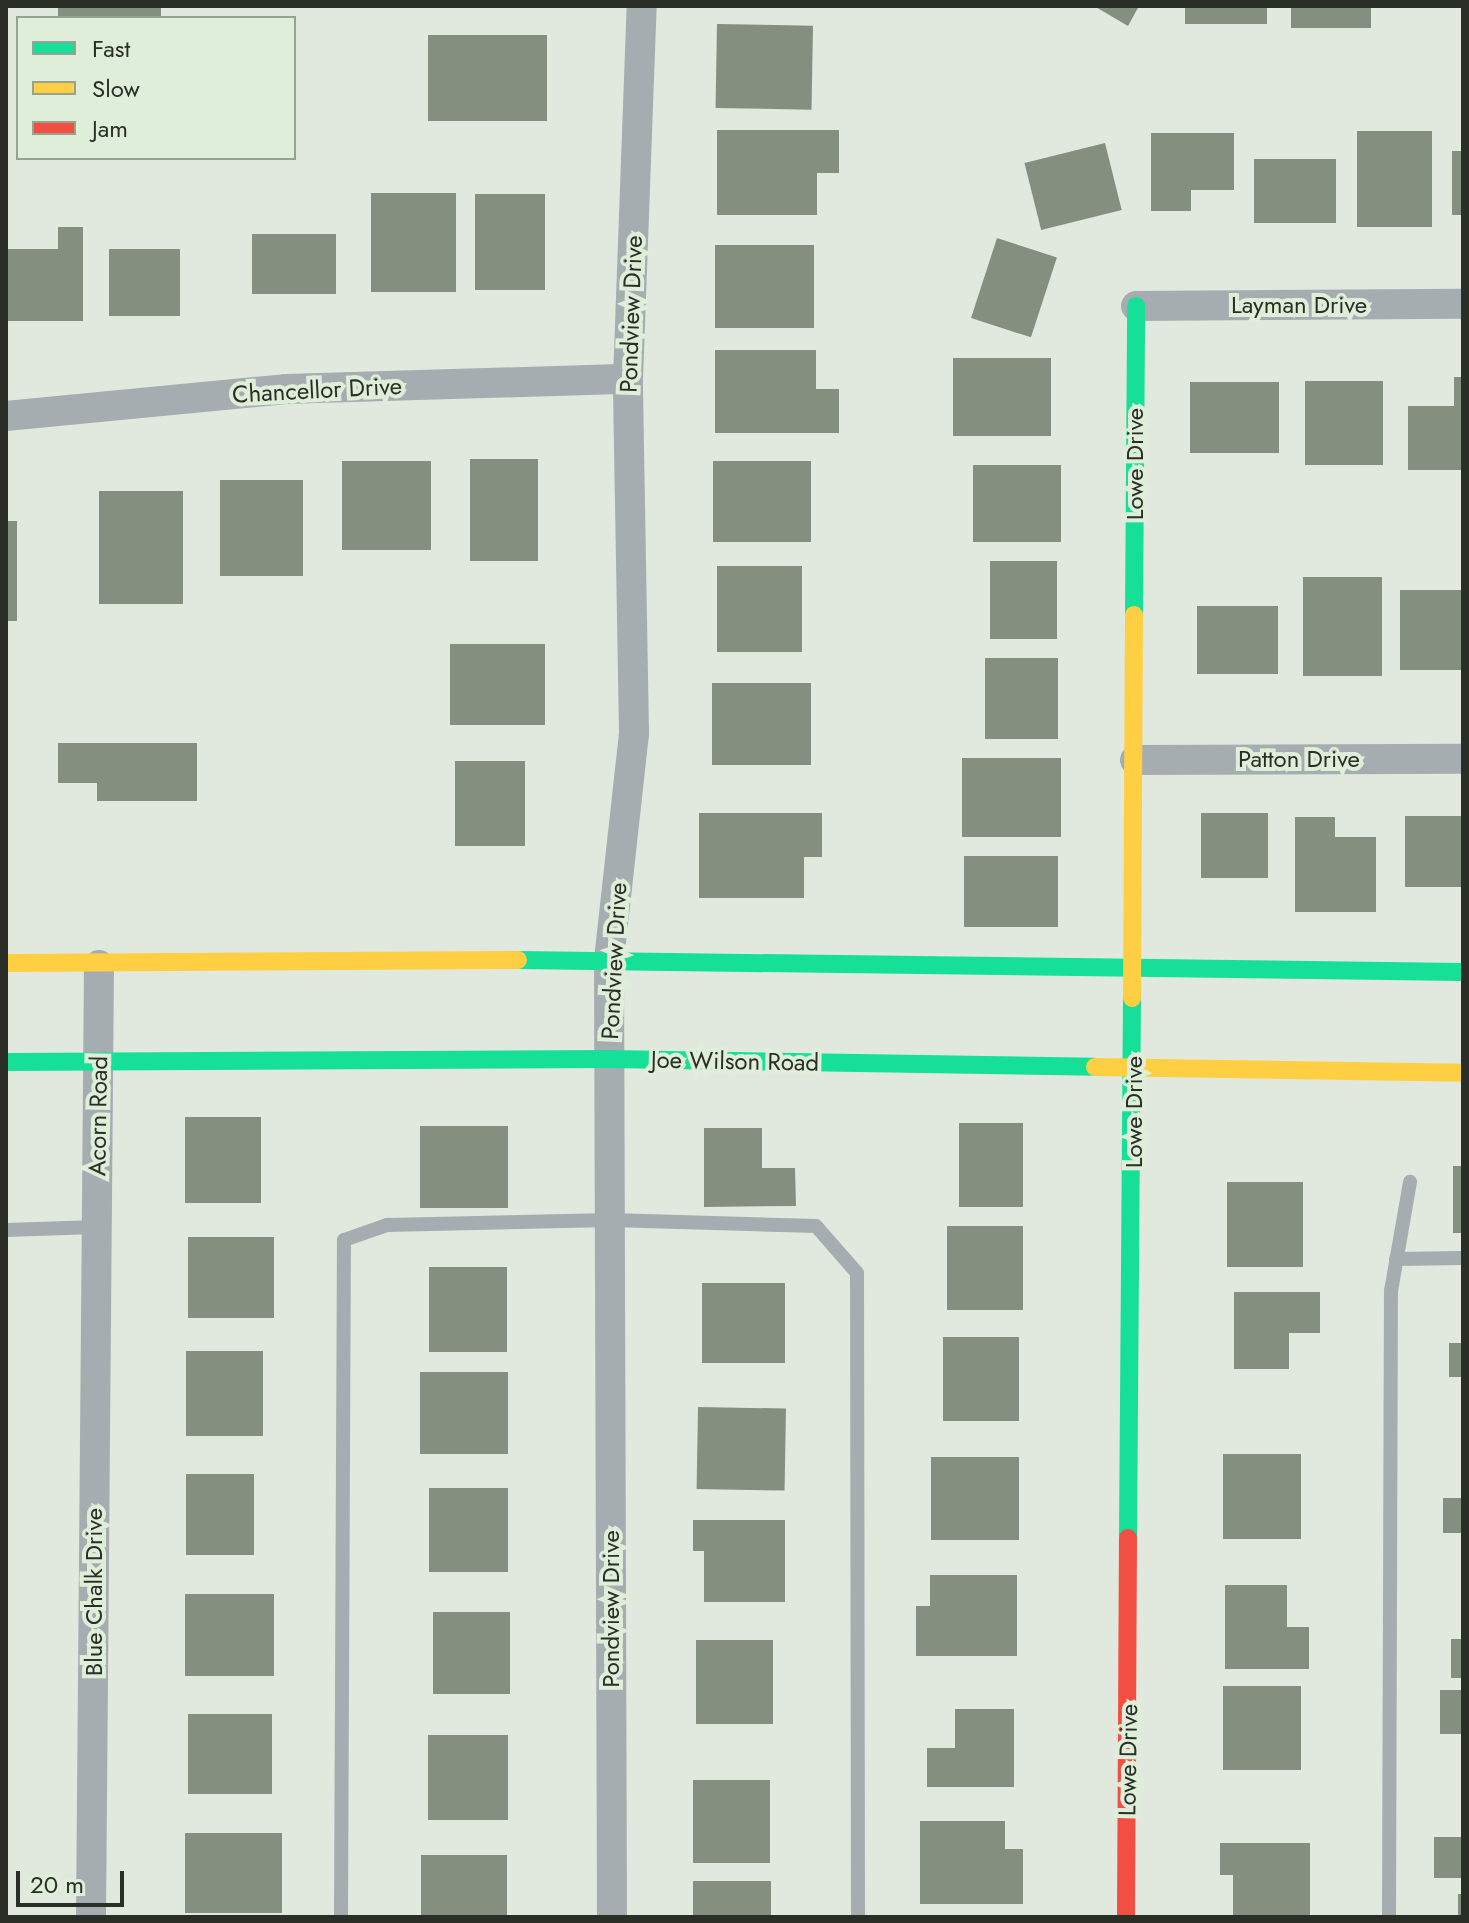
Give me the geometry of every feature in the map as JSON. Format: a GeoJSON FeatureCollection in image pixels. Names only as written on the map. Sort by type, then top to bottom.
{"type":"FeatureCollection","features":[{"type":"Feature","properties":{"kind":"main road","name":"Lowe Drive"},"geometry":{"type":"LineString","coordinates":[[1126,1917],[1135,971],[1136,306]]}},
{"type":"Feature","properties":{"kind":"main road"},"geometry":{"type":"LineString","coordinates":[[6,963],[99,965],[609,960],[1135,971],[1463,972]]}},
{"type":"Feature","properties":{"kind":"main road","name":"Joe Wilson Road"},"geometry":{"type":"LineString","coordinates":[[6,1062],[99,1064],[609,1059],[1134,1072],[1463,1073]]}},
{"type":"Feature","properties":{"kind":"street","name":"Pondview Drive"},"geometry":{"type":"LineString","coordinates":[[612,1917],[609,960],[634,733],[628,379],[642,6]]}},
{"type":"Feature","properties":{"kind":"street","name":"Layman Drive"},"geometry":{"type":"LineString","coordinates":[[1136,306],[1463,304]]}},
{"type":"Feature","properties":{"kind":"street","name":"Chancellor Drive"},"geometry":{"type":"LineString","coordinates":[[6,416],[286,389],[628,379]]}},
{"type":"Feature","properties":{"kind":"street","name":"Patton Drive"},"geometry":{"type":"LineString","coordinates":[[1135,760],[1463,759]]}},
{"type":"Feature","properties":{"kind":"street","name":"Acorn Road"},"geometry":{"type":"LineString","coordinates":[[96,1268],[99,965]]}},
{"type":"Feature","properties":{"kind":"street","name":"Blue Chalk Drive"},"geometry":{"type":"LineString","coordinates":[[91,1917],[96,1268]]}},
{"type":"Feature","properties":{"kind":"lane"},"geometry":{"type":"LineString","coordinates":[[1389,1917],[1396,1259],[1410,1182]]}},
{"type":"Feature","properties":{"kind":"lane"},"geometry":{"type":"LineString","coordinates":[[341,1917],[344,1240],[387,1225],[611,1220],[816,1226],[857,1273],[858,1917]]}},
{"type":"Feature","properties":{"kind":"lane"},"geometry":{"type":"LineString","coordinates":[[6,1230],[97,1227]]}},
{"type":"Feature","properties":{"kind":"lane"},"geometry":{"type":"LineString","coordinates":[[1396,1259],[1463,1258]]}},
{"type":"Feature","properties":{"kind":"building"},"geometry":{"type":"Polygon","coordinates":[[[58,6],[161,6],[161,16],[58,16],[58,6]]]}},
{"type":"Feature","properties":{"kind":"building"},"geometry":{"type":"Polygon","coordinates":[[[1094,6],[1139,6],[1128,26],[1094,6]]]}},
{"type":"Feature","properties":{"kind":"building"},"geometry":{"type":"Polygon","coordinates":[[[1185,6],[1267,6],[1267,24],[1185,24],[1185,6]]]}},
{"type":"Feature","properties":{"kind":"building"},"geometry":{"type":"Polygon","coordinates":[[[1291,6],[1371,6],[1371,28],[1291,28],[1291,6]]]}},
{"type":"Feature","properties":{"kind":"building"},"geometry":{"type":"Polygon","coordinates":[[[717,24],[813,26],[812,110],[716,108],[717,24]]]}},
{"type":"Feature","properties":{"kind":"building"},"geometry":{"type":"Polygon","coordinates":[[[428,35],[547,35],[547,121],[428,121],[428,35]]]}},
{"type":"Feature","properties":{"kind":"building"},"geometry":{"type":"Polygon","coordinates":[[[717,130],[839,130],[839,173],[817,173],[817,215],[717,215],[717,130]]]}},
{"type":"Feature","properties":{"kind":"building"},"geometry":{"type":"Polygon","coordinates":[[[1357,131],[1432,131],[1432,227],[1357,227],[1357,131]]]}},
{"type":"Feature","properties":{"kind":"building"},"geometry":{"type":"Polygon","coordinates":[[[1151,133],[1234,133],[1234,190],[1191,190],[1191,211],[1151,211],[1151,133]]]}},
{"type":"Feature","properties":{"kind":"building"},"geometry":{"type":"Polygon","coordinates":[[[1105,143],[1122,210],[1041,230],[1024,163],[1105,143]]]}},
{"type":"Feature","properties":{"kind":"building"},"geometry":{"type":"Polygon","coordinates":[[[1452,151],[1463,151],[1463,215],[1452,215],[1452,151]]]}},
{"type":"Feature","properties":{"kind":"building"},"geometry":{"type":"Polygon","coordinates":[[[1254,159],[1336,159],[1336,223],[1254,223],[1254,159]]]}},
{"type":"Feature","properties":{"kind":"building"},"geometry":{"type":"Polygon","coordinates":[[[371,193],[456,193],[456,292],[371,292],[371,193]]]}},
{"type":"Feature","properties":{"kind":"building"},"geometry":{"type":"Polygon","coordinates":[[[475,194],[545,194],[545,290],[475,290],[475,194]]]}},
{"type":"Feature","properties":{"kind":"building"},"geometry":{"type":"Polygon","coordinates":[[[58,227],[83,227],[83,321],[6,321],[6,249],[58,249],[58,227]]]}},
{"type":"Feature","properties":{"kind":"building"},"geometry":{"type":"Polygon","coordinates":[[[252,234],[336,234],[336,294],[252,294],[252,234]]]}},
{"type":"Feature","properties":{"kind":"building"},"geometry":{"type":"Polygon","coordinates":[[[997,238],[1057,257],[1031,337],[971,318],[997,238]]]}},
{"type":"Feature","properties":{"kind":"building"},"geometry":{"type":"Polygon","coordinates":[[[715,245],[814,245],[814,328],[715,328],[715,245]]]}},
{"type":"Feature","properties":{"kind":"building"},"geometry":{"type":"Polygon","coordinates":[[[109,249],[180,249],[180,316],[109,316],[109,249]]]}},
{"type":"Feature","properties":{"kind":"building"},"geometry":{"type":"Polygon","coordinates":[[[715,350],[816,350],[816,389],[839,389],[839,433],[715,433],[715,350]]]}},
{"type":"Feature","properties":{"kind":"building"},"geometry":{"type":"Polygon","coordinates":[[[953,358],[1051,358],[1051,436],[953,436],[953,358]]]}},
{"type":"Feature","properties":{"kind":"building"},"geometry":{"type":"Polygon","coordinates":[[[1454,377],[1463,377],[1463,470],[1408,470],[1408,406],[1454,406],[1454,377]]]}},
{"type":"Feature","properties":{"kind":"building"},"geometry":{"type":"Polygon","coordinates":[[[1305,381],[1383,381],[1383,465],[1305,465],[1305,381]]]}},
{"type":"Feature","properties":{"kind":"building"},"geometry":{"type":"Polygon","coordinates":[[[1190,382],[1279,382],[1279,453],[1190,453],[1190,382]]]}},
{"type":"Feature","properties":{"kind":"building"},"geometry":{"type":"Polygon","coordinates":[[[470,459],[538,459],[538,561],[470,561],[470,459]]]}},
{"type":"Feature","properties":{"kind":"building"},"geometry":{"type":"Polygon","coordinates":[[[342,461],[431,461],[431,550],[342,550],[342,461]]]}},
{"type":"Feature","properties":{"kind":"building"},"geometry":{"type":"Polygon","coordinates":[[[713,461],[811,461],[811,542],[713,542],[713,461]]]}},
{"type":"Feature","properties":{"kind":"building"},"geometry":{"type":"Polygon","coordinates":[[[973,465],[1061,465],[1061,542],[973,542],[973,465]]]}},
{"type":"Feature","properties":{"kind":"building"},"geometry":{"type":"Polygon","coordinates":[[[220,480],[303,480],[303,576],[220,576],[220,480]]]}},
{"type":"Feature","properties":{"kind":"building"},"geometry":{"type":"Polygon","coordinates":[[[99,491],[183,491],[183,604],[99,604],[99,491]]]}},
{"type":"Feature","properties":{"kind":"building"},"geometry":{"type":"Polygon","coordinates":[[[6,521],[17,521],[17,621],[6,621],[6,521]]]}},
{"type":"Feature","properties":{"kind":"building"},"geometry":{"type":"Polygon","coordinates":[[[990,561],[1057,561],[1057,639],[990,639],[990,561]]]}},
{"type":"Feature","properties":{"kind":"building"},"geometry":{"type":"Polygon","coordinates":[[[717,566],[802,566],[802,652],[717,652],[717,566]]]}},
{"type":"Feature","properties":{"kind":"building"},"geometry":{"type":"Polygon","coordinates":[[[1303,577],[1382,577],[1382,676],[1303,676],[1303,577]]]}},
{"type":"Feature","properties":{"kind":"building"},"geometry":{"type":"Polygon","coordinates":[[[1400,590],[1463,590],[1463,670],[1400,670],[1400,590]]]}},
{"type":"Feature","properties":{"kind":"building"},"geometry":{"type":"Polygon","coordinates":[[[1197,606],[1278,606],[1278,674],[1197,674],[1197,606]]]}},
{"type":"Feature","properties":{"kind":"building"},"geometry":{"type":"Polygon","coordinates":[[[450,644],[545,644],[545,725],[450,725],[450,644]]]}},
{"type":"Feature","properties":{"kind":"building"},"geometry":{"type":"Polygon","coordinates":[[[985,658],[1058,658],[1058,739],[985,739],[985,658]]]}},
{"type":"Feature","properties":{"kind":"building"},"geometry":{"type":"Polygon","coordinates":[[[712,683],[811,683],[811,765],[712,765],[712,683]]]}},
{"type":"Feature","properties":{"kind":"building"},"geometry":{"type":"Polygon","coordinates":[[[58,743],[197,743],[197,801],[97,801],[97,783],[58,783],[58,743]]]}},
{"type":"Feature","properties":{"kind":"building"},"geometry":{"type":"Polygon","coordinates":[[[962,758],[1061,758],[1061,837],[962,837],[962,758]]]}},
{"type":"Feature","properties":{"kind":"building"},"geometry":{"type":"Polygon","coordinates":[[[455,761],[525,761],[525,846],[455,846],[455,761]]]}},
{"type":"Feature","properties":{"kind":"building"},"geometry":{"type":"Polygon","coordinates":[[[699,813],[822,813],[822,857],[804,857],[804,898],[699,898],[699,813]]]}},
{"type":"Feature","properties":{"kind":"building"},"geometry":{"type":"Polygon","coordinates":[[[1201,813],[1268,813],[1268,878],[1201,878],[1201,813]]]}},
{"type":"Feature","properties":{"kind":"building"},"geometry":{"type":"Polygon","coordinates":[[[1405,816],[1463,816],[1463,887],[1405,887],[1405,816]]]}},
{"type":"Feature","properties":{"kind":"building"},"geometry":{"type":"Polygon","coordinates":[[[1295,817],[1335,817],[1335,837],[1376,837],[1376,912],[1295,912],[1295,817]]]}},
{"type":"Feature","properties":{"kind":"building"},"geometry":{"type":"Polygon","coordinates":[[[964,856],[1058,856],[1058,927],[964,927],[964,856]]]}},
{"type":"Feature","properties":{"kind":"building"},"geometry":{"type":"Polygon","coordinates":[[[185,1117],[261,1117],[261,1203],[185,1203],[185,1117]]]}},
{"type":"Feature","properties":{"kind":"building"},"geometry":{"type":"Polygon","coordinates":[[[959,1123],[1023,1123],[1023,1207],[959,1207],[959,1123]]]}},
{"type":"Feature","properties":{"kind":"building"},"geometry":{"type":"Polygon","coordinates":[[[420,1126],[508,1126],[508,1208],[420,1208],[420,1126]]]}},
{"type":"Feature","properties":{"kind":"building"},"geometry":{"type":"Polygon","coordinates":[[[704,1128],[762,1128],[762,1168],[795,1168],[796,1206],[704,1207],[704,1128]]]}},
{"type":"Feature","properties":{"kind":"building"},"geometry":{"type":"Polygon","coordinates":[[[1453,1166],[1463,1166],[1463,1233],[1453,1233],[1453,1166]]]}},
{"type":"Feature","properties":{"kind":"building"},"geometry":{"type":"Polygon","coordinates":[[[1227,1182],[1303,1182],[1303,1267],[1227,1267],[1227,1182]]]}},
{"type":"Feature","properties":{"kind":"building"},"geometry":{"type":"Polygon","coordinates":[[[947,1226],[1023,1226],[1023,1310],[947,1310],[947,1226]]]}},
{"type":"Feature","properties":{"kind":"building"},"geometry":{"type":"Polygon","coordinates":[[[188,1237],[274,1237],[274,1318],[188,1318],[188,1237]]]}},
{"type":"Feature","properties":{"kind":"building"},"geometry":{"type":"Polygon","coordinates":[[[429,1267],[507,1267],[507,1352],[429,1352],[429,1267]]]}},
{"type":"Feature","properties":{"kind":"building"},"geometry":{"type":"Polygon","coordinates":[[[702,1283],[785,1283],[785,1363],[702,1363],[702,1283]]]}},
{"type":"Feature","properties":{"kind":"building"},"geometry":{"type":"Polygon","coordinates":[[[1234,1292],[1320,1292],[1320,1333],[1289,1333],[1289,1369],[1234,1369],[1234,1292]]]}},
{"type":"Feature","properties":{"kind":"building"},"geometry":{"type":"Polygon","coordinates":[[[943,1337],[1019,1337],[1019,1421],[943,1421],[943,1337]]]}},
{"type":"Feature","properties":{"kind":"building"},"geometry":{"type":"Polygon","coordinates":[[[1449,1343],[1463,1343],[1463,1377],[1449,1377],[1449,1343]]]}},
{"type":"Feature","properties":{"kind":"building"},"geometry":{"type":"Polygon","coordinates":[[[186,1351],[263,1351],[263,1436],[186,1436],[186,1351]]]}},
{"type":"Feature","properties":{"kind":"building"},"geometry":{"type":"Polygon","coordinates":[[[420,1372],[508,1372],[508,1454],[420,1454],[420,1372]]]}},
{"type":"Feature","properties":{"kind":"building"},"geometry":{"type":"Polygon","coordinates":[[[698,1407],[786,1409],[785,1491],[697,1489],[698,1407]]]}},
{"type":"Feature","properties":{"kind":"building"},"geometry":{"type":"Polygon","coordinates":[[[1223,1454],[1301,1454],[1301,1539],[1223,1539],[1223,1454]]]}},
{"type":"Feature","properties":{"kind":"building"},"geometry":{"type":"Polygon","coordinates":[[[931,1457],[1019,1457],[1019,1540],[931,1540],[931,1457]]]}},
{"type":"Feature","properties":{"kind":"building"},"geometry":{"type":"Polygon","coordinates":[[[186,1474],[254,1474],[254,1555],[186,1555],[186,1474]]]}},
{"type":"Feature","properties":{"kind":"building"},"geometry":{"type":"Polygon","coordinates":[[[429,1488],[508,1488],[508,1572],[429,1572],[429,1488]]]}},
{"type":"Feature","properties":{"kind":"building"},"geometry":{"type":"Polygon","coordinates":[[[1443,1498],[1463,1498],[1463,1533],[1443,1533],[1443,1498]]]}},
{"type":"Feature","properties":{"kind":"building"},"geometry":{"type":"Polygon","coordinates":[[[693,1520],[785,1520],[785,1602],[704,1602],[704,1551],[693,1551],[693,1520]]]}},
{"type":"Feature","properties":{"kind":"building"},"geometry":{"type":"Polygon","coordinates":[[[930,1575],[1017,1575],[1017,1656],[916,1656],[916,1606],[930,1606],[930,1575]]]}},
{"type":"Feature","properties":{"kind":"building"},"geometry":{"type":"Polygon","coordinates":[[[1225,1585],[1287,1585],[1287,1627],[1309,1627],[1309,1669],[1225,1669],[1225,1585]]]}},
{"type":"Feature","properties":{"kind":"building"},"geometry":{"type":"Polygon","coordinates":[[[185,1594],[274,1594],[274,1676],[185,1676],[185,1594]]]}},
{"type":"Feature","properties":{"kind":"building"},"geometry":{"type":"Polygon","coordinates":[[[433,1612],[510,1612],[510,1694],[433,1694],[433,1612]]]}},
{"type":"Feature","properties":{"kind":"building"},"geometry":{"type":"Polygon","coordinates":[[[1451,1639],[1463,1639],[1463,1678],[1451,1678],[1451,1639]]]}},
{"type":"Feature","properties":{"kind":"building"},"geometry":{"type":"Polygon","coordinates":[[[696,1640],[773,1640],[773,1724],[696,1724],[696,1640]]]}},
{"type":"Feature","properties":{"kind":"building"},"geometry":{"type":"Polygon","coordinates":[[[1223,1686],[1301,1686],[1301,1770],[1223,1770],[1223,1686]]]}},
{"type":"Feature","properties":{"kind":"building"},"geometry":{"type":"Polygon","coordinates":[[[1440,1690],[1463,1690],[1463,1734],[1440,1734],[1440,1690]]]}},
{"type":"Feature","properties":{"kind":"building"},"geometry":{"type":"Polygon","coordinates":[[[955,1709],[1014,1709],[1014,1787],[927,1787],[927,1748],[955,1748],[955,1709]]]}},
{"type":"Feature","properties":{"kind":"building"},"geometry":{"type":"Polygon","coordinates":[[[188,1714],[272,1714],[272,1794],[188,1794],[188,1714]]]}},
{"type":"Feature","properties":{"kind":"building"},"geometry":{"type":"Polygon","coordinates":[[[428,1735],[508,1735],[508,1820],[428,1820],[428,1735]]]}},
{"type":"Feature","properties":{"kind":"building"},"geometry":{"type":"Polygon","coordinates":[[[693,1780],[770,1780],[770,1863],[693,1863],[693,1780]]]}},
{"type":"Feature","properties":{"kind":"building"},"geometry":{"type":"Polygon","coordinates":[[[920,1821],[1005,1821],[1005,1849],[1023,1849],[1023,1904],[920,1904],[920,1821]]]}},
{"type":"Feature","properties":{"kind":"building"},"geometry":{"type":"Polygon","coordinates":[[[185,1833],[282,1833],[282,1913],[185,1913],[185,1833]]]}},
{"type":"Feature","properties":{"kind":"building"},"geometry":{"type":"Polygon","coordinates":[[[1434,1837],[1463,1837],[1463,1878],[1434,1878],[1434,1837]]]}},
{"type":"Feature","properties":{"kind":"building"},"geometry":{"type":"Polygon","coordinates":[[[1220,1843],[1310,1843],[1310,1917],[1233,1917],[1233,1875],[1220,1875],[1220,1843]]]}},
{"type":"Feature","properties":{"kind":"building"},"geometry":{"type":"Polygon","coordinates":[[[421,1855],[507,1855],[507,1917],[421,1917],[421,1855]]]}},
{"type":"Feature","properties":{"kind":"building"},"geometry":{"type":"Polygon","coordinates":[[[693,1881],[771,1881],[771,1917],[693,1917],[693,1881]]]}},
{"type":"Feature","properties":{"kind":"building"},"geometry":{"type":"Polygon","coordinates":[[[1458,1894],[1463,1894],[1463,1917],[1458,1917],[1458,1894]]]}},
{"type":"Feature","properties":{"kind":"traffic: fast"},"geometry":{"type":"LineString","coordinates":[[1134,615],[1136,306]]}},
{"type":"Feature","properties":{"kind":"traffic: fast"},"geometry":{"type":"LineString","coordinates":[[518,960],[1463,972]]}},
{"type":"Feature","properties":{"kind":"traffic: fast"},"geometry":{"type":"LineString","coordinates":[[1128,1538],[1132,998]]}},
{"type":"Feature","properties":{"kind":"traffic: fast"},"geometry":{"type":"LineString","coordinates":[[6,1062],[609,1059],[1095,1067]]}},
{"type":"Feature","properties":{"kind":"traffic: slow"},"geometry":{"type":"LineString","coordinates":[[1132,998],[1134,615]]}},
{"type":"Feature","properties":{"kind":"traffic: slow"},"geometry":{"type":"LineString","coordinates":[[6,963],[518,960]]}},
{"type":"Feature","properties":{"kind":"traffic: slow"},"geometry":{"type":"LineString","coordinates":[[1095,1067],[1463,1073]]}},
{"type":"Feature","properties":{"kind":"traffic: jam"},"geometry":{"type":"LineString","coordinates":[[1126,1917],[1128,1538]]}}]}
